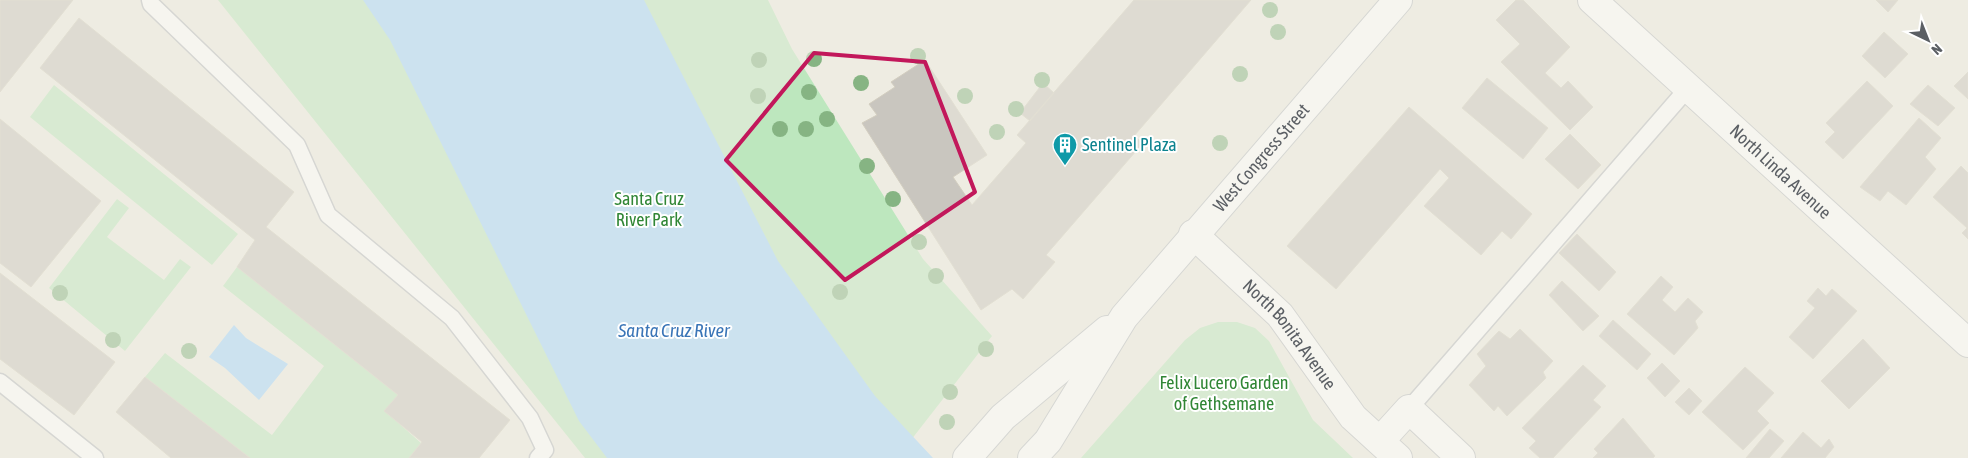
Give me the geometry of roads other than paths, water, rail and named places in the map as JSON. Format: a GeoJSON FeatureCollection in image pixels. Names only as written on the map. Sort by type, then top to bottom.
{"type":"FeatureCollection","features":[{"type":"Feature","properties":{"kind":"street","name":"West Congress Street"},"geometry":{"type":"LineString","coordinates":[[1032,458],[1048,441],[1124,316],[1193,234],[1398,0]]}},
{"type":"Feature","properties":{"kind":"street","name":"North Linda Avenue"},"geometry":{"type":"LineString","coordinates":[[1592,0],[1968,343]]}},
{"type":"Feature","properties":{"kind":"street","name":"North Bonita Avenue"},"geometry":{"type":"LineString","coordinates":[[1193,234],[1280,315],[1354,416],[1389,450],[1409,409]]}},
{"type":"Feature","properties":{"kind":"street","name":"West Congress Street"},"geometry":{"type":"LineString","coordinates":[[966,458],[1003,417],[1124,316]]}},
{"type":"Feature","properties":{"kind":"street"},"geometry":{"type":"LineString","coordinates":[[1409,409],[1461,458]]}},
{"type":"Feature","properties":{"kind":"lane"},"geometry":{"type":"LineString","coordinates":[[150,0],[151,4],[296,145],[328,215],[452,318],[530,418],[545,450],[538,458]]}},
{"type":"Feature","properties":{"kind":"lane"},"geometry":{"type":"LineString","coordinates":[[1409,409],[1688,88]]}},
{"type":"Feature","properties":{"kind":"lane"},"geometry":{"type":"LineString","coordinates":[[0,382],[95,458]]}},
{"type":"Feature","properties":{"kind":"water","name":"Santa Cruz River"},"geometry":{"type":"Polygon","coordinates":[[[363,0],[644,0],[778,261],[875,396],[933,458],[607,458],[579,421],[390,40],[363,0]]]}},
{"type":"Feature","properties":{"kind":"water"},"geometry":{"type":"Polygon","coordinates":[[[234,325],[246,338],[288,364],[259,400],[225,368],[209,357],[234,325]]]}},
{"type":"Feature","properties":{"kind":"place","name":"Sentinel Plaza"},"geometry":{"type":"Point","coordinates":[1065,166]}},
{"type":"Feature","properties":{"kind":"park label","name":"Santa Cruz River Park"},"geometry":{"type":"Point","coordinates":[649,209]}},
{"type":"Feature","properties":{"kind":"park label","name":"Felix Lucero Garden of Gethsemane"},"geometry":{"type":"Point","coordinates":[1224,393]}}]}
